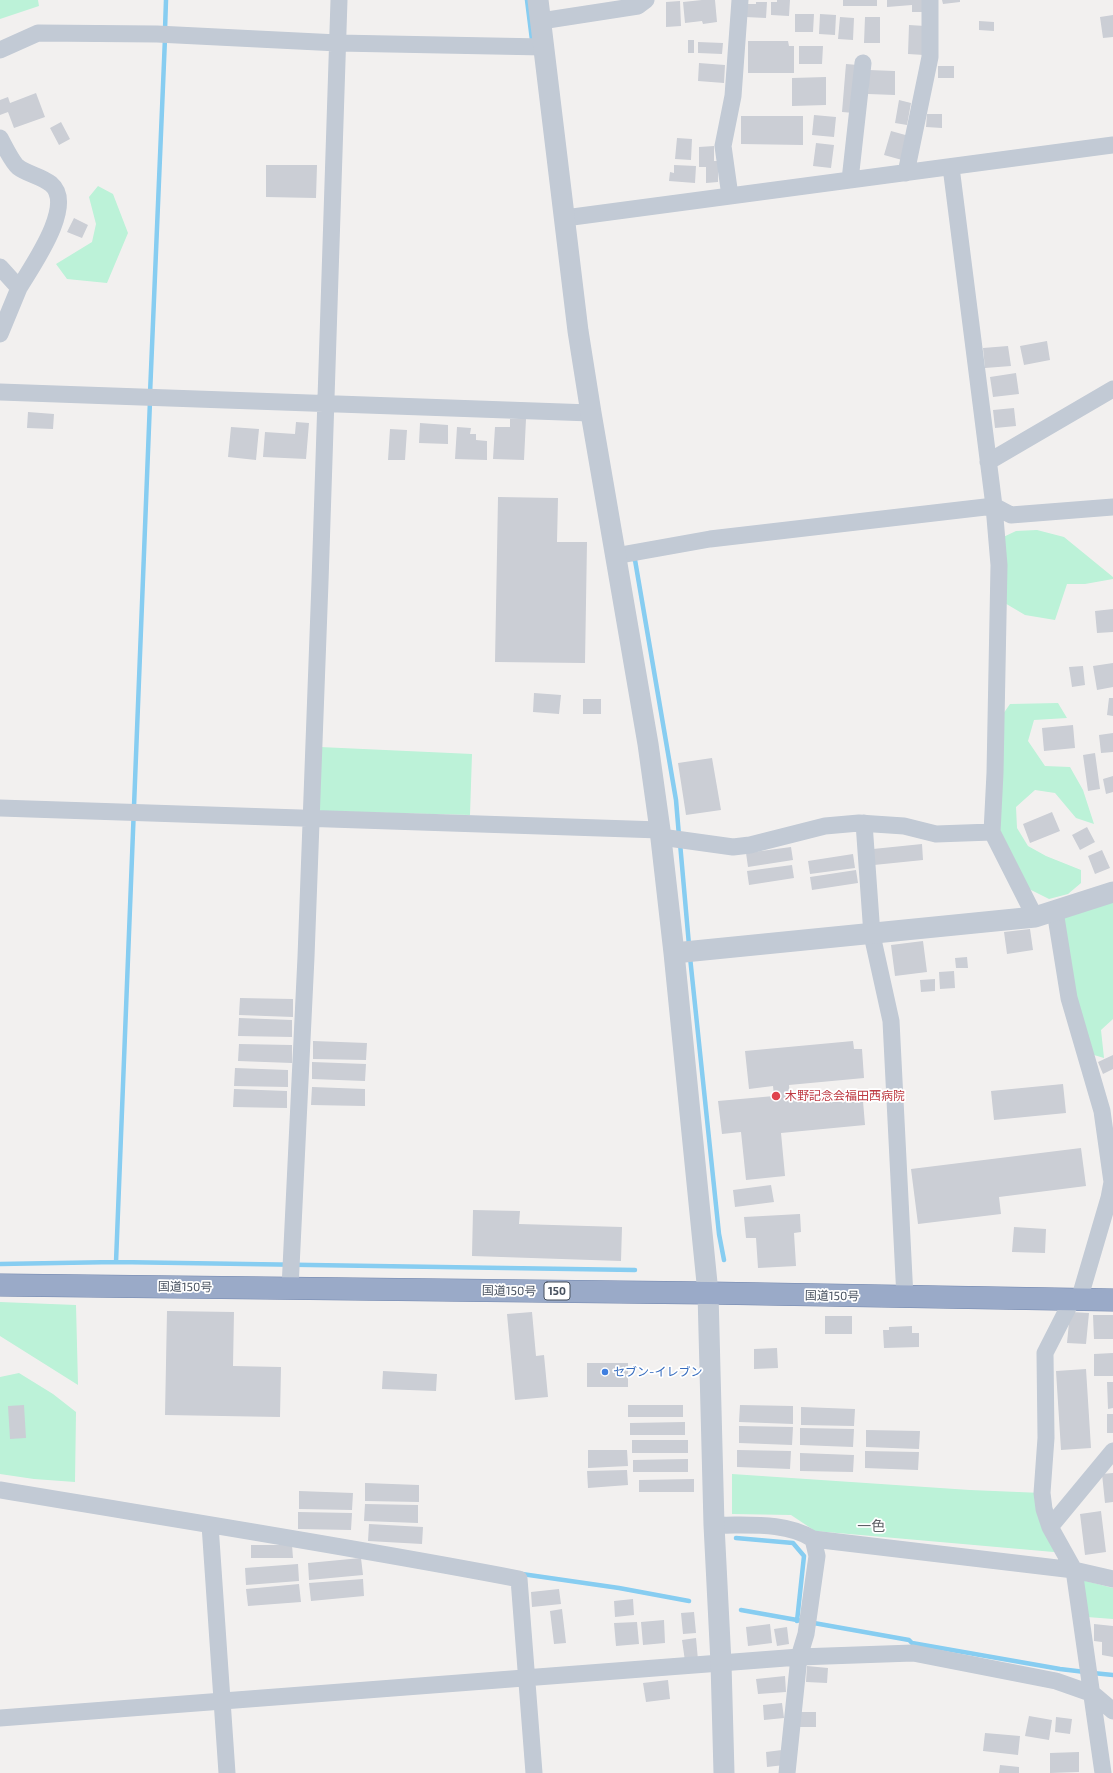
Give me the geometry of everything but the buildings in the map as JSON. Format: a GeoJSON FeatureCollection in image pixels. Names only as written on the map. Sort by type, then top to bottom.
{"type":"FeatureCollection","features":[{"type":"Feature","properties":{"kind":"highway","name":"国道150号"},"geometry":{"type":"LineString","coordinates":[[0,1285],[708,1293],[905,1298],[1113,1300]]}},
{"type":"Feature","properties":{"kind":"street"},"geometry":{"type":"LineString","coordinates":[[290,1288],[306,957],[339,0]]}},
{"type":"Feature","properties":{"kind":"street"},"geometry":{"type":"LineString","coordinates":[[538,0],[578,331],[648,744],[661,834],[674,953],[708,1293],[714,1525],[721,1663],[724,1773]]}},
{"type":"Feature","properties":{"kind":"street"},"geometry":{"type":"LineString","coordinates":[[541,21],[638,6],[646,0]]}},
{"type":"Feature","properties":{"kind":"street"},"geometry":{"type":"LineString","coordinates":[[730,196],[723,146],[733,96],[740,0]]}},
{"type":"Feature","properties":{"kind":"street"},"geometry":{"type":"LineString","coordinates":[[906,173],[930,58],[930,0]]}},
{"type":"Feature","properties":{"kind":"street"},"geometry":{"type":"LineString","coordinates":[[0,50],[38,33],[157,34],[338,43],[544,47]]}},
{"type":"Feature","properties":{"kind":"street"},"geometry":{"type":"LineString","coordinates":[[850,180],[863,63]]}},
{"type":"Feature","properties":{"kind":"street"},"geometry":{"type":"LineString","coordinates":[[0,138],[17,166],[50,183],[58,193],[59,204],[56,220],[19,288],[0,334]]}},
{"type":"Feature","properties":{"kind":"street"},"geometry":{"type":"LineString","coordinates":[[565,218],[1113,145]]}},
{"type":"Feature","properties":{"kind":"street"},"geometry":{"type":"LineString","coordinates":[[950,167],[994,506],[999,565],[995,773],[992,832],[1035,917]]}},
{"type":"Feature","properties":{"kind":"street"},"geometry":{"type":"LineString","coordinates":[[0,267],[19,288]]}},
{"type":"Feature","properties":{"kind":"street"},"geometry":{"type":"LineString","coordinates":[[988,462],[1113,389]]}},
{"type":"Feature","properties":{"kind":"street"},"geometry":{"type":"LineString","coordinates":[[0,392],[591,413]]}},
{"type":"Feature","properties":{"kind":"street"},"geometry":{"type":"LineString","coordinates":[[616,556],[710,540],[994,506],[1011,515],[1113,507]]}},
{"type":"Feature","properties":{"kind":"street"},"geometry":{"type":"LineString","coordinates":[[0,808],[133,812],[661,834],[733,847],[750,845],[825,826],[864,823],[904,826],[936,834],[992,832]]}},
{"type":"Feature","properties":{"kind":"street"},"geometry":{"type":"LineString","coordinates":[[864,823],[872,934],[891,1021],[905,1298]]}},
{"type":"Feature","properties":{"kind":"street"},"geometry":{"type":"LineString","coordinates":[[674,953],[1035,917],[1113,892]]}},
{"type":"Feature","properties":{"kind":"street"},"geometry":{"type":"LineString","coordinates":[[1055,911],[1069,998],[1102,1111],[1112,1182],[1109,1198],[1075,1300],[1045,1353],[1046,1438],[1042,1492],[1044,1509],[1050,1527],[1074,1570],[1093,1694],[1103,1773]]}},
{"type":"Feature","properties":{"kind":"street"},"geometry":{"type":"LineString","coordinates":[[1050,1527],[1113,1451]]}},
{"type":"Feature","properties":{"kind":"street"},"geometry":{"type":"LineString","coordinates":[[0,1490],[361,1549],[520,1579],[534,1773]]}},
{"type":"Feature","properties":{"kind":"street"},"geometry":{"type":"LineString","coordinates":[[210,1525],[227,1773]]}},
{"type":"Feature","properties":{"kind":"street"},"geometry":{"type":"LineString","coordinates":[[714,1525],[783,1527],[802,1532],[813,1539],[1074,1570],[1113,1579]]}},
{"type":"Feature","properties":{"kind":"street"},"geometry":{"type":"LineString","coordinates":[[787,1773],[799,1657],[806,1634],[817,1556],[813,1539]]}},
{"type":"Feature","properties":{"kind":"street"},"geometry":{"type":"LineString","coordinates":[[0,1718],[799,1657],[913,1653],[1056,1681],[1093,1694],[1113,1711]]}},
{"type":"Feature","properties":{"kind":"green space"},"geometry":{"type":"Polygon","coordinates":[[[0,0],[38,0],[39,6],[0,19],[0,0]]]}},
{"type":"Feature","properties":{"kind":"green space"},"geometry":{"type":"Polygon","coordinates":[[[98,186],[113,194],[128,233],[107,283],[67,279],[56,264],[92,242],[96,224],[89,197],[98,186]]]}},
{"type":"Feature","properties":{"kind":"green space"},"geometry":{"type":"Polygon","coordinates":[[[1037,530],[1064,537],[1113,577],[1113,579],[1085,584],[1067,584],[1055,620],[1025,615],[998,599],[997,540],[1016,531],[1037,530]]]}},
{"type":"Feature","properties":{"kind":"green space"},"geometry":{"type":"Polygon","coordinates":[[[1058,703],[1067,718],[1034,720],[1028,741],[1045,766],[1070,767],[1083,790],[1094,824],[1076,818],[1055,793],[1035,790],[1016,807],[1017,828],[1028,846],[1046,856],[1081,870],[1081,883],[1068,894],[1049,899],[1017,883],[992,832],[996,724],[1010,704],[1058,703]]]}},
{"type":"Feature","properties":{"kind":"green space"},"geometry":{"type":"Polygon","coordinates":[[[320,747],[472,754],[470,815],[318,811],[320,747]]]}},
{"type":"Feature","properties":{"kind":"green space"},"geometry":{"type":"Polygon","coordinates":[[[1113,892],[1113,1019],[1101,1030],[1104,1058],[1084,1052],[1062,909],[1113,892]]]}},
{"type":"Feature","properties":{"kind":"green space"},"geometry":{"type":"Polygon","coordinates":[[[0,1302],[76,1305],[78,1385],[0,1336],[0,1302]]]}},
{"type":"Feature","properties":{"kind":"green space"},"geometry":{"type":"Polygon","coordinates":[[[19,1373],[53,1394],[76,1412],[75,1482],[34,1479],[0,1474],[0,1377],[19,1373]]]}},
{"type":"Feature","properties":{"kind":"green space"},"geometry":{"type":"Polygon","coordinates":[[[732,1474],[970,1490],[1042,1493],[1065,1553],[815,1531],[791,1515],[732,1514],[732,1474]]]}},
{"type":"Feature","properties":{"kind":"green space"},"geometry":{"type":"Polygon","coordinates":[[[1082,1580],[1113,1588],[1113,1619],[1087,1617],[1082,1580]]]}},
{"type":"Feature","properties":{"kind":"waterway"},"geometry":{"type":"LineString","coordinates":[[165,30],[166,0]]}},
{"type":"Feature","properties":{"kind":"waterway"},"geometry":{"type":"LineString","coordinates":[[527,0],[532,40]]}},
{"type":"Feature","properties":{"kind":"waterway"},"geometry":{"type":"LineString","coordinates":[[150,394],[165,38]]}},
{"type":"Feature","properties":{"kind":"waterway"},"geometry":{"type":"LineString","coordinates":[[116,1262],[150,401]]}},
{"type":"Feature","properties":{"kind":"waterway"},"geometry":{"type":"LineString","coordinates":[[631,558],[635,560],[676,800],[679,836]]}},
{"type":"Feature","properties":{"kind":"waterway"},"geometry":{"type":"LineString","coordinates":[[680,843],[689,945]]}},
{"type":"Feature","properties":{"kind":"waterway"},"geometry":{"type":"LineString","coordinates":[[690,957],[719,1234],[724,1260]]}},
{"type":"Feature","properties":{"kind":"waterway"},"geometry":{"type":"LineString","coordinates":[[0,1264],[116,1262],[635,1270]]}},
{"type":"Feature","properties":{"kind":"waterway"},"geometry":{"type":"LineString","coordinates":[[736,1538],[793,1543],[804,1556],[797,1621]]}},
{"type":"Feature","properties":{"kind":"waterway"},"geometry":{"type":"LineString","coordinates":[[522,1574],[619,1588],[689,1601]]}},
{"type":"Feature","properties":{"kind":"waterway"},"geometry":{"type":"LineString","coordinates":[[741,1610],[909,1640],[912,1643],[1085,1672]]}},
{"type":"Feature","properties":{"kind":"waterway"},"geometry":{"type":"LineString","coordinates":[[1093,1673],[1113,1675]]}},
{"type":"Feature","properties":{"kind":"place","name":"木野記念会福田西病院"},"geometry":{"type":"Point","coordinates":[776,1096]}},
{"type":"Feature","properties":{"kind":"place","name":"セブン-イレブン"},"geometry":{"type":"Point","coordinates":[605,1372]}},
{"type":"Feature","properties":{"kind":"district","name":"一色"},"geometry":{"type":"Point","coordinates":[871,1526]}}]}
